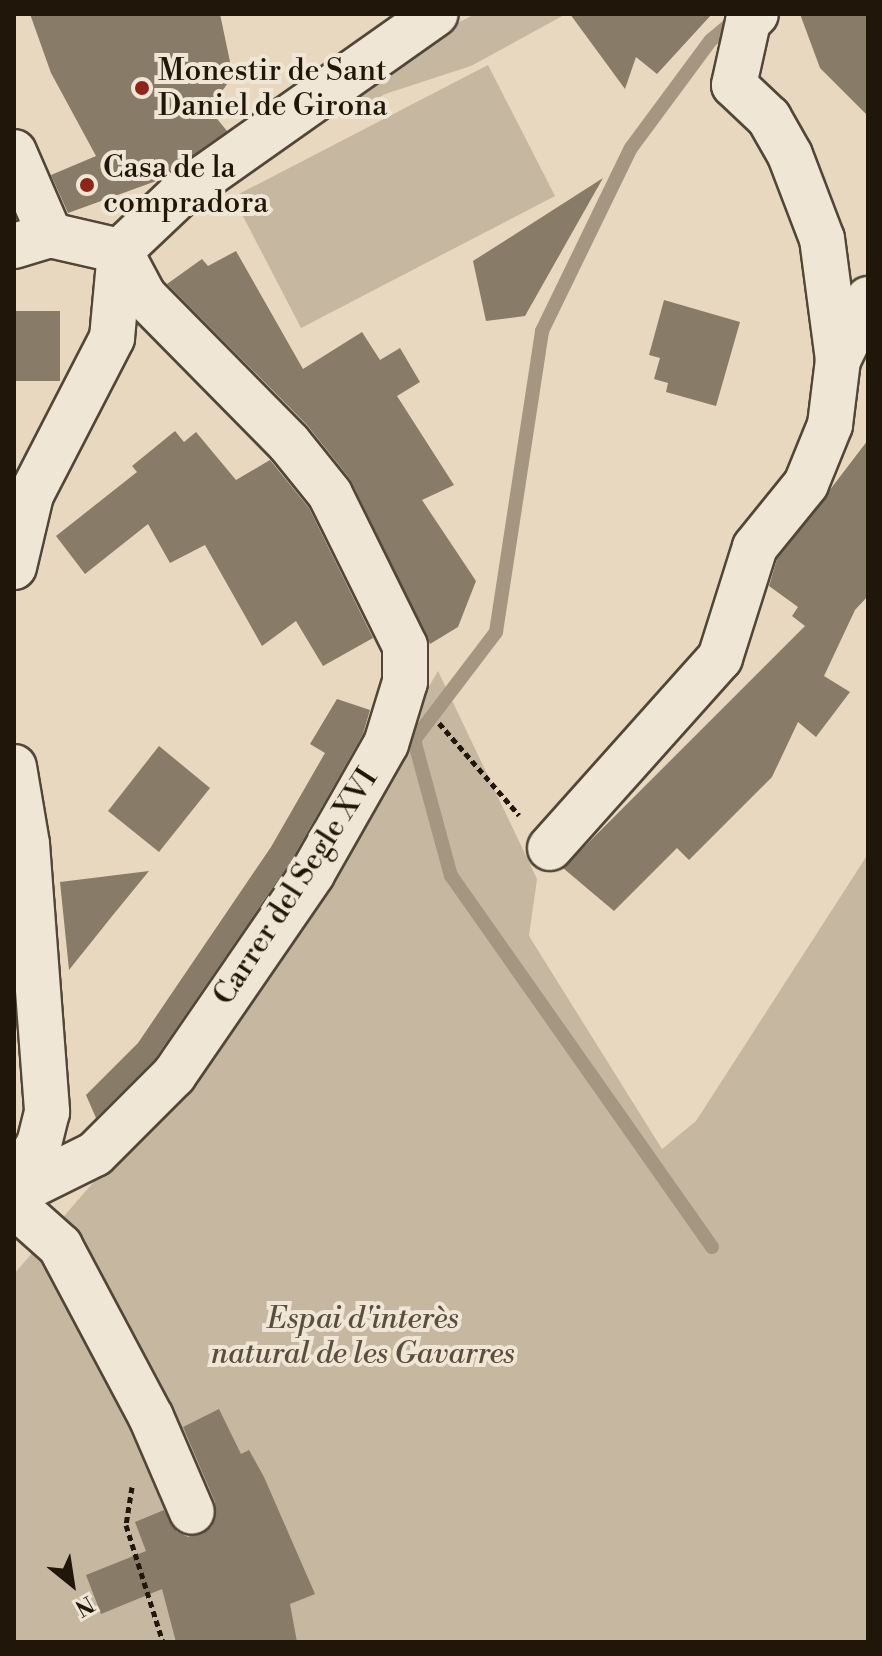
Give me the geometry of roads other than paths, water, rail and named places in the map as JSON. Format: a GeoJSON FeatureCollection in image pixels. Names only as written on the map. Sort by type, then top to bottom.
{"type":"FeatureCollection","features":[{"type":"Feature","properties":{"kind":"street"},"geometry":{"type":"LineString","coordinates":[[14,567],[31,495],[112,338],[120,251],[179,195],[436,14]]}},
{"type":"Feature","properties":{"kind":"street"},"geometry":{"type":"LineString","coordinates":[[550,848],[720,658],[755,547],[806,484],[830,425],[838,360],[822,239],[783,143],[769,118],[734,85],[748,22],[756,14]]}},
{"type":"Feature","properties":{"kind":"street"},"geometry":{"type":"LineString","coordinates":[[14,152],[32,241],[120,251]]}},
{"type":"Feature","properties":{"kind":"street","name":"Carrer del Segle XVI"},"geometry":{"type":"LineString","coordinates":[[14,1194],[95,1154],[174,1075],[312,874],[386,744],[405,682],[405,646],[330,494],[304,459],[144,296],[120,251]]}},
{"type":"Feature","properties":{"kind":"street"},"geometry":{"type":"LineString","coordinates":[[838,360],[868,299]]}},
{"type":"Feature","properties":{"kind":"street"},"geometry":{"type":"LineString","coordinates":[[14,767],[27,844],[47,1112],[39,1144],[14,1185]]}},
{"type":"Feature","properties":{"kind":"street"},"geometry":{"type":"LineString","coordinates":[[14,1205],[60,1246],[162,1446],[192,1512]]}},
{"type":"Feature","properties":{"kind":"waterway"},"geometry":{"type":"LineString","coordinates":[[712,1247],[451,876],[414,740],[496,632],[542,331],[631,148],[711,40],[738,17]]}},
{"type":"Feature","properties":{"kind":"place","name":"Monestir de Sant Daniel de Girona"},"geometry":{"type":"Point","coordinates":[142,88]}},
{"type":"Feature","properties":{"kind":"place","name":"Casa de la compradora"},"geometry":{"type":"Point","coordinates":[87,185]}},
{"type":"Feature","properties":{"kind":"park label","name":"Espai d'interès natural de les Gavarres"},"geometry":{"type":"Point","coordinates":[363,1336]}}]}
